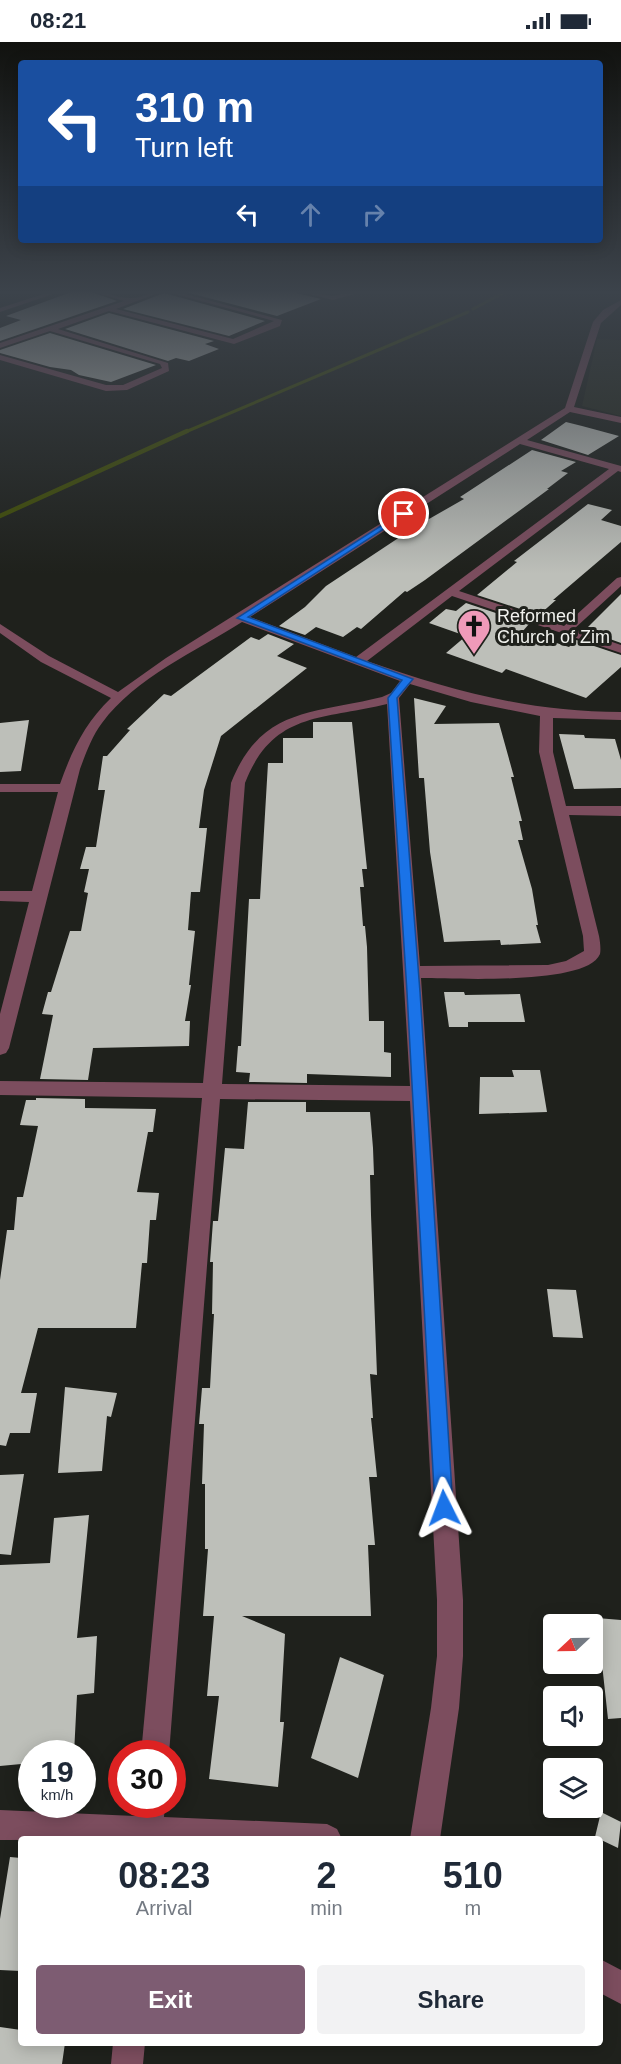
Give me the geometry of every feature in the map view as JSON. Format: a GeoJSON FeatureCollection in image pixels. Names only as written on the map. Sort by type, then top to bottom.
{"type":"FeatureCollection","features":[{"type":"Feature","properties":{"kind":"street"},"geometry":{"type":"LineString","coordinates":[[97,385],[106,388],[124,388],[130,385]]}},
{"type":"Feature","properties":{"kind":"street"},"geometry":{"type":"LineString","coordinates":[[1,1037],[66,788],[88,732],[119,697],[187,651],[569,409],[577,385]]}},
{"type":"Feature","properties":{"kind":"street"},"geometry":{"type":"LineString","coordinates":[[569,409],[621,420]]}},
{"type":"Feature","properties":{"kind":"street"},"geometry":{"type":"LineString","coordinates":[[519,441],[619,468]]}},
{"type":"Feature","properties":{"kind":"street"},"geometry":{"type":"LineString","coordinates":[[359,662],[619,468]]}},
{"type":"Feature","properties":{"kind":"street"},"geometry":{"type":"LineString","coordinates":[[566,630],[621,580]]}},
{"type":"Feature","properties":{"kind":"street"},"geometry":{"type":"LineString","coordinates":[[450,592],[621,649]]}},
{"type":"Feature","properties":{"kind":"street"},"geometry":{"type":"LineString","coordinates":[[241,618],[408,679],[482,701],[547,713],[621,716]]}},
{"type":"Feature","properties":{"kind":"street"},"geometry":{"type":"LineString","coordinates":[[0,628],[45,659],[119,697]]}},
{"type":"Feature","properties":{"kind":"street"},"geometry":{"type":"LineString","coordinates":[[156,1740],[238,783],[243,767],[264,737],[277,727],[315,715],[393,698],[408,679]]}},
{"type":"Feature","properties":{"kind":"street"},"geometry":{"type":"LineString","coordinates":[[393,698],[420,1094],[450,1600],[450,1645],[445,1708],[425,1836]]}},
{"type":"Feature","properties":{"kind":"street"},"geometry":{"type":"LineString","coordinates":[[412,972],[548,971],[574,965],[592,953],[591,936],[546,752],[547,713]]}},
{"type":"Feature","properties":{"kind":"street"},"geometry":{"type":"LineString","coordinates":[[0,788],[66,788]]}},
{"type":"Feature","properties":{"kind":"street"},"geometry":{"type":"LineString","coordinates":[[562,810],[621,811]]}},
{"type":"Feature","properties":{"kind":"street"},"geometry":{"type":"LineString","coordinates":[[0,896],[39,897]]}},
{"type":"Feature","properties":{"kind":"street"},"geometry":{"type":"LineString","coordinates":[[0,1088],[420,1094]]}},
{"type":"Feature","properties":{"kind":"street"},"geometry":{"type":"LineString","coordinates":[[0,1825],[149,1825],[289,1836]]}},
{"type":"Feature","properties":{"kind":"street"},"geometry":{"type":"LineString","coordinates":[[603,1977],[621,1988]]}},
{"type":"Feature","properties":{"kind":"street"},"geometry":{"type":"LineString","coordinates":[[127,2064],[129,2046]]}},
{"type":"Feature","properties":{"kind":"shaded area"},"geometry":{"type":"Polygon","coordinates":[[[587,385],[621,385],[621,416],[582,406],[587,385]]]}},
{"type":"Feature","properties":{"kind":"building"},"geometry":{"type":"Polygon","coordinates":[[[566,422],[619,436],[588,455],[541,440],[566,422]]]}},
{"type":"Feature","properties":{"kind":"building"},"geometry":{"type":"Polygon","coordinates":[[[532,450],[576,462],[561,471],[568,473],[547,489],[549,489],[425,580],[407,592],[405,591],[361,629],[357,627],[343,637],[316,627],[305,635],[279,626],[305,607],[326,586],[415,527],[464,499],[460,497],[532,450]]]}},
{"type":"Feature","properties":{"kind":"building"},"geometry":{"type":"Polygon","coordinates":[[[588,504],[612,510],[601,520],[621,526],[621,542],[553,600],[556,600],[539,615],[477,595],[517,562],[514,561],[588,504]]]}},
{"type":"Feature","properties":{"kind":"building"},"geometry":{"type":"Polygon","coordinates":[[[621,594],[621,643],[585,630],[621,594]]]}},
{"type":"Feature","properties":{"kind":"building"},"geometry":{"type":"Polygon","coordinates":[[[466,603],[529,624],[522,632],[569,647],[576,640],[621,655],[621,667],[586,698],[506,669],[502,673],[446,653],[466,636],[429,623],[446,609],[456,611],[466,603]]]}},
{"type":"Feature","properties":{"kind":"building"},"geometry":{"type":"Polygon","coordinates":[[[268,634],[294,644],[277,656],[307,668],[221,736],[204,790],[199,828],[207,828],[200,892],[191,892],[188,930],[195,931],[189,985],[191,985],[185,1021],[190,1021],[189,1046],[93,1048],[88,1080],[40,1079],[53,1015],[42,1014],[48,992],[51,992],[70,931],[81,931],[88,893],[84,892],[89,869],[80,869],[86,847],[96,847],[105,790],[98,790],[103,756],[107,756],[130,730],[127,729],[164,694],[171,696],[251,637],[259,640],[268,634]]]}},
{"type":"Feature","properties":{"kind":"building"},"geometry":{"type":"Polygon","coordinates":[[[414,698],[446,706],[434,724],[499,723],[514,777],[511,777],[522,821],[519,821],[523,840],[518,840],[532,889],[538,925],[536,925],[541,943],[501,945],[500,940],[444,942],[430,852],[424,778],[419,778],[414,698]]]}},
{"type":"Feature","properties":{"kind":"building"},"geometry":{"type":"Polygon","coordinates":[[[29,720],[21,771],[0,772],[0,723],[29,720]]]}},
{"type":"Feature","properties":{"kind":"building"},"geometry":{"type":"Polygon","coordinates":[[[313,722],[352,722],[367,869],[362,869],[364,887],[360,887],[367,947],[369,1021],[384,1021],[384,1052],[391,1053],[391,1077],[307,1074],[307,1083],[249,1082],[250,1073],[236,1072],[238,1046],[241,1046],[249,899],[260,899],[268,763],[283,763],[283,738],[313,738],[313,722]]]}},
{"type":"Feature","properties":{"kind":"building"},"geometry":{"type":"Polygon","coordinates":[[[559,734],[615,739],[621,760],[621,788],[574,789],[559,734]]]}},
{"type":"Feature","properties":{"kind":"building"},"geometry":{"type":"Polygon","coordinates":[[[444,992],[464,992],[465,995],[520,994],[525,1022],[468,1022],[468,1027],[449,1027],[444,992]]]}},
{"type":"Feature","properties":{"kind":"building"},"geometry":{"type":"Polygon","coordinates":[[[512,1070],[540,1070],[547,1112],[479,1114],[480,1077],[514,1077],[512,1070]]]}},
{"type":"Feature","properties":{"kind":"building"},"geometry":{"type":"Polygon","coordinates":[[[36,1098],[85,1099],[85,1108],[156,1109],[153,1132],[148,1132],[137,1192],[159,1193],[156,1220],[150,1220],[147,1263],[142,1263],[136,1328],[38,1328],[21,1393],[37,1393],[30,1433],[10,1433],[6,1446],[0,1445],[0,1280],[7,1230],[14,1230],[17,1197],[23,1197],[38,1126],[20,1125],[26,1100],[36,1100],[36,1098]]]}},
{"type":"Feature","properties":{"kind":"building"},"geometry":{"type":"Polygon","coordinates":[[[248,1102],[306,1102],[306,1112],[370,1112],[373,1148],[374,1175],[370,1175],[377,1375],[370,1374],[373,1418],[371,1418],[377,1477],[369,1477],[375,1545],[368,1545],[371,1616],[242,1616],[285,1634],[280,1722],[284,1722],[278,1787],[209,1779],[219,1696],[207,1696],[214,1616],[203,1616],[208,1549],[205,1549],[205,1484],[202,1484],[204,1424],[199,1424],[202,1388],[210,1388],[214,1314],[212,1314],[213,1262],[210,1262],[213,1221],[218,1221],[225,1148],[244,1149],[248,1102]]]}},
{"type":"Feature","properties":{"kind":"building"},"geometry":{"type":"Polygon","coordinates":[[[547,1289],[576,1290],[583,1338],[553,1337],[547,1289]]]}},
{"type":"Feature","properties":{"kind":"building"},"geometry":{"type":"Polygon","coordinates":[[[65,1387],[117,1393],[111,1417],[107,1416],[102,1471],[58,1473],[65,1387]]]}},
{"type":"Feature","properties":{"kind":"building"},"geometry":{"type":"Polygon","coordinates":[[[24,1474],[11,1555],[0,1554],[0,1475],[24,1474]]]}},
{"type":"Feature","properties":{"kind":"building"},"geometry":{"type":"Polygon","coordinates":[[[89,1515],[77,1638],[97,1636],[94,1693],[77,1695],[75,1740],[18,1740],[18,1764],[0,1766],[0,1565],[50,1563],[54,1518],[89,1515]]]}},
{"type":"Feature","properties":{"kind":"building"},"geometry":{"type":"Polygon","coordinates":[[[603,1618],[621,1620],[621,1718],[608,1719],[603,1673],[603,1618]]]}},
{"type":"Feature","properties":{"kind":"building"},"geometry":{"type":"Polygon","coordinates":[[[340,1657],[384,1675],[358,1778],[311,1758],[340,1657]]]}},
{"type":"Feature","properties":{"kind":"building"},"geometry":{"type":"Polygon","coordinates":[[[603,1813],[621,1822],[618,1848],[603,1841],[603,1836],[595,1836],[603,1813]]]}},
{"type":"Feature","properties":{"kind":"building"},"geometry":{"type":"Polygon","coordinates":[[[10,1857],[18,1858],[18,1971],[0,1970],[0,1919],[10,1857]]]}},
{"type":"Feature","properties":{"kind":"building"},"geometry":{"type":"Polygon","coordinates":[[[0,2027],[18,2030],[18,2046],[65,2046],[62,2064],[0,2064],[0,2027]]]}},
{"type":"Feature","properties":{"kind":"waterway"},"geometry":{"type":"LineString","coordinates":[[183,433],[295,385]]}},
{"type":"Feature","properties":{"kind":"waterway"},"geometry":{"type":"LineString","coordinates":[[0,516],[187,431]]}},
{"type":"Feature","properties":{"kind":"place","name":"Reformed Church of Zim"},"geometry":{"type":"Point","coordinates":[474,655]}},
{"type":"Feature","properties":{"kind":"route"},"geometry":{"type":"LineString","coordinates":[[404,514],[241,618],[408,679],[393,698],[414,992],[444,1508]]}}]}
